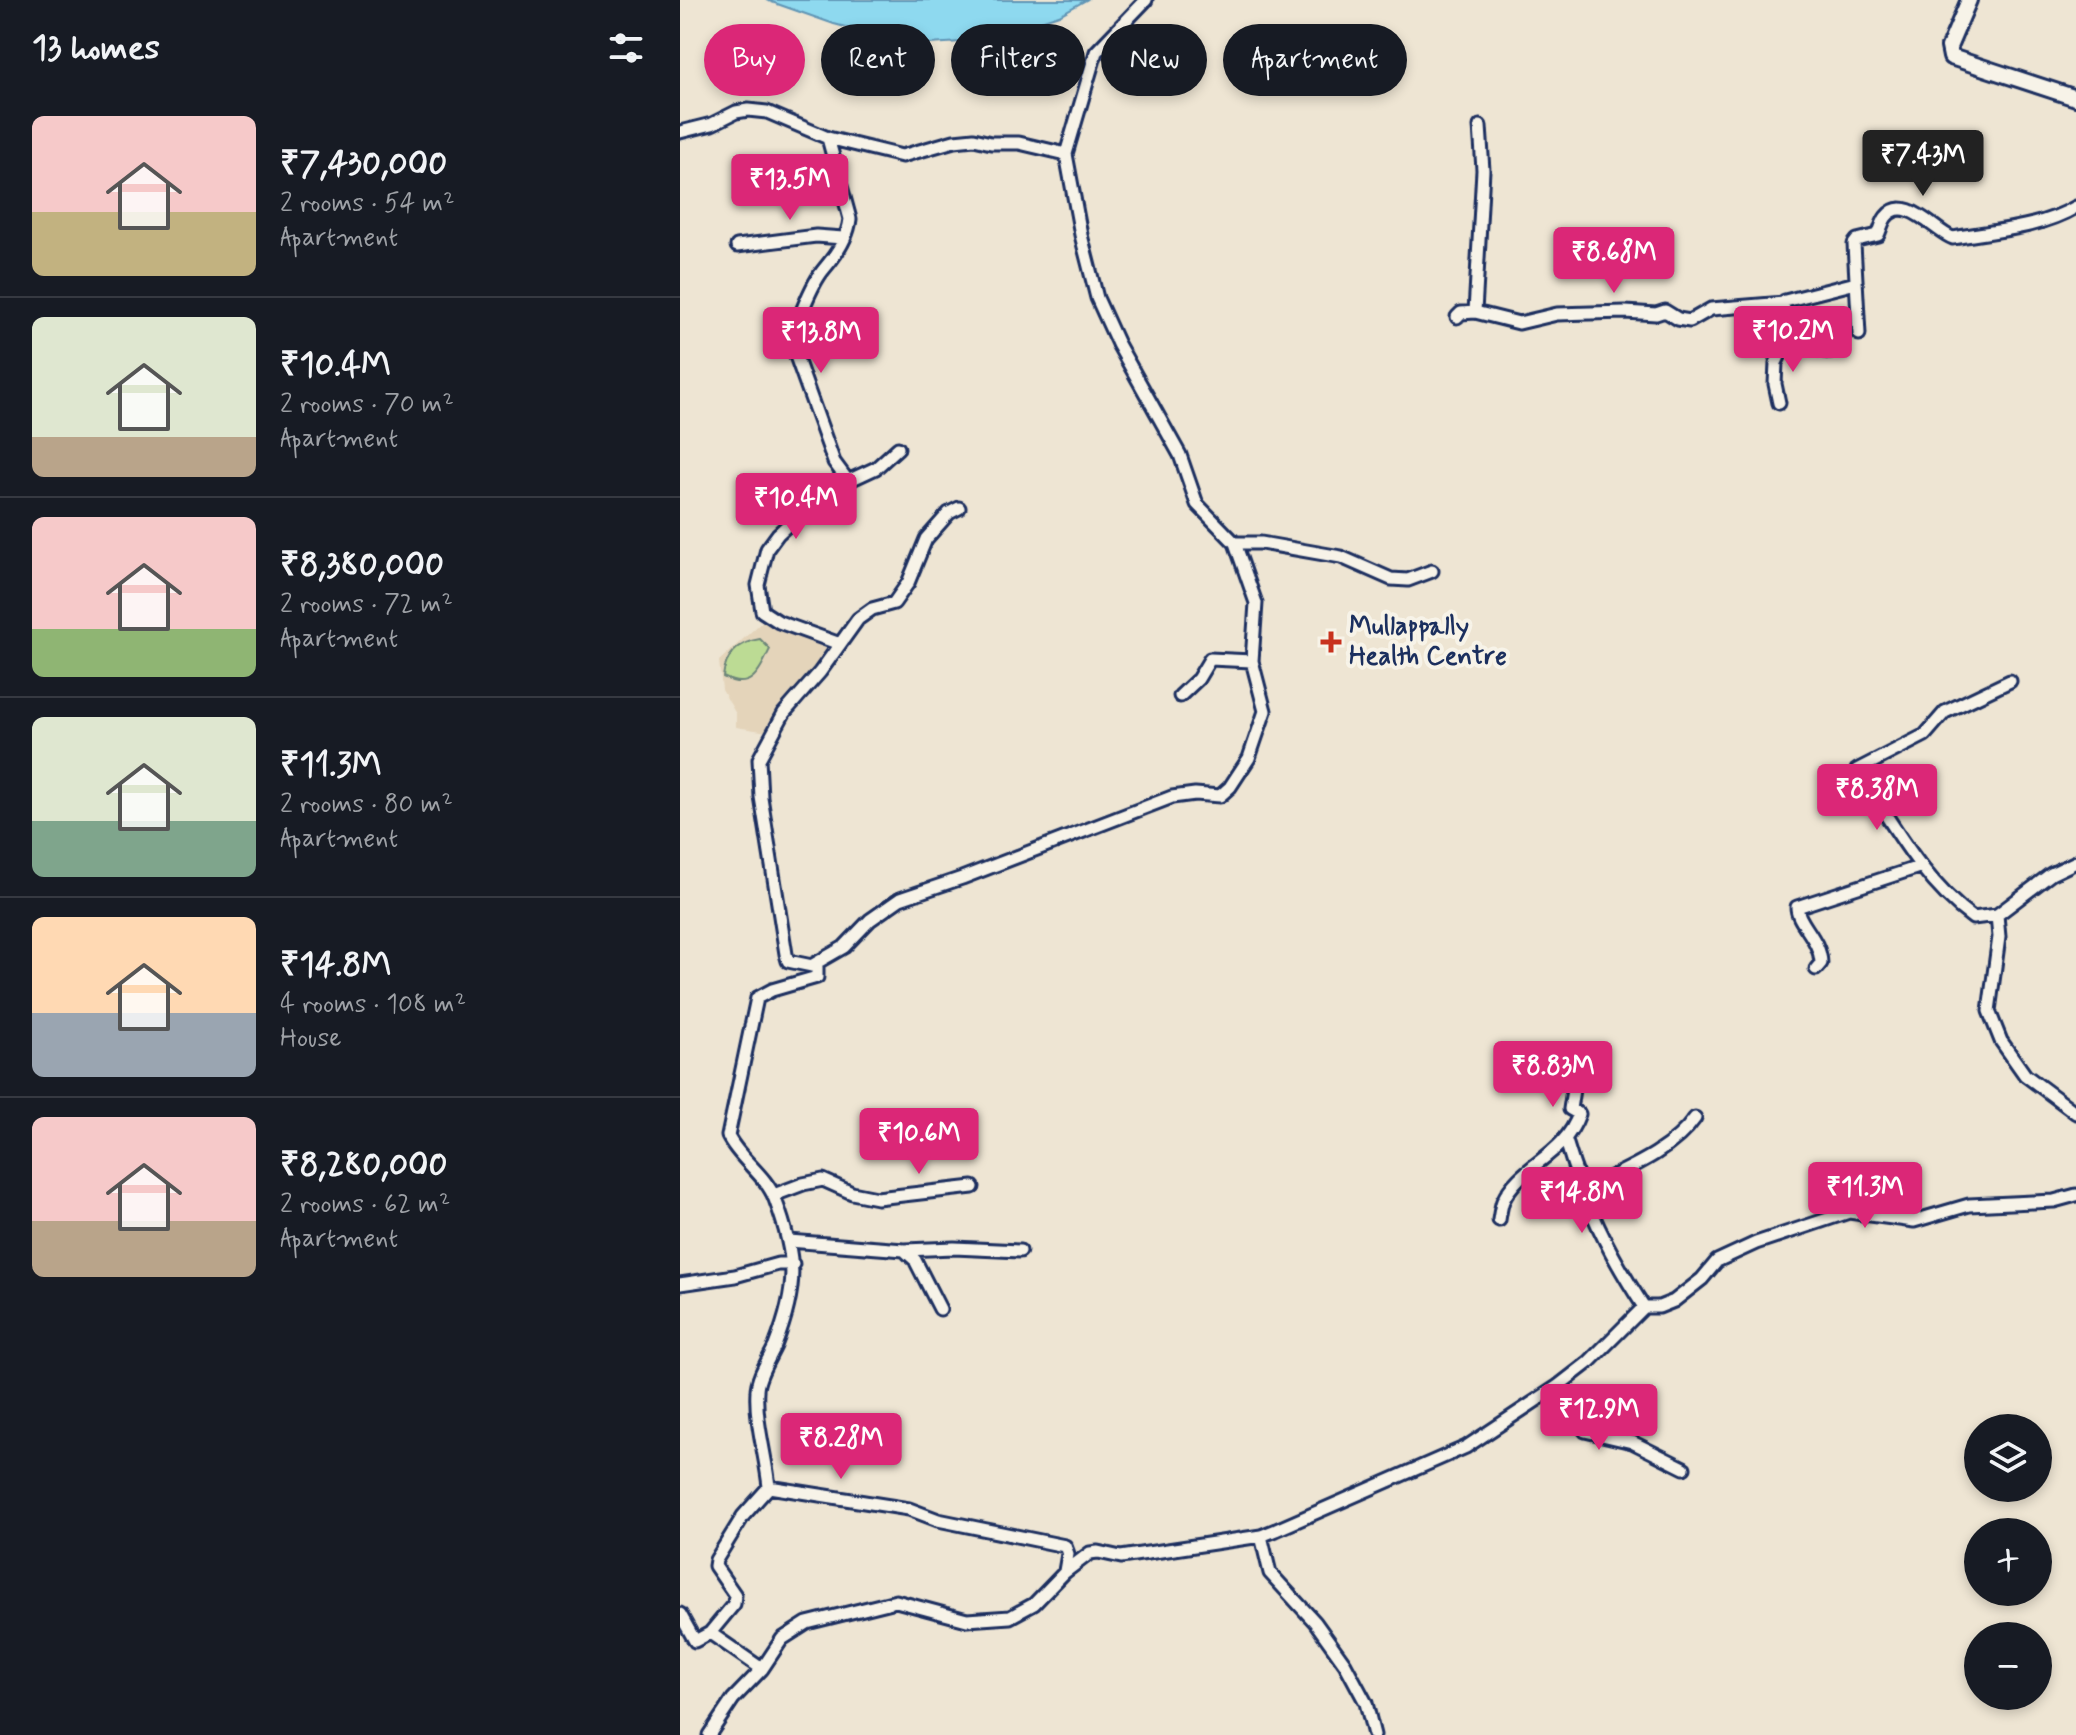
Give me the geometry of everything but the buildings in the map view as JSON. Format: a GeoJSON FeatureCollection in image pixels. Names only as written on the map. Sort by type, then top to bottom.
{"type":"FeatureCollection","features":[{"type":"Feature","properties":{"kind":"main road"},"geometry":{"type":"LineString","coordinates":[[1969,0],[1949,47],[1951,57],[2076,98]]}},
{"type":"Feature","properties":{"kind":"street"},"geometry":{"type":"LineString","coordinates":[[811,966],[844,947],[870,920],[900,899],[1172,797],[1195,794],[1220,796],[1230,787],[1249,758],[1265,711],[1252,661],[1256,603],[1235,543],[1197,504],[1180,455],[1118,344],[1097,298],[1066,154],[1096,52],[1146,0]]}},
{"type":"Feature","properties":{"kind":"street"},"geometry":{"type":"LineString","coordinates":[[680,132],[748,110],[767,112],[828,138],[902,156],[937,145],[974,139],[991,143],[1019,143],[1066,154]]}},
{"type":"Feature","properties":{"kind":"street"},"geometry":{"type":"LineString","coordinates":[[1475,312],[1483,170],[1480,126]]}},
{"type":"Feature","properties":{"kind":"street"},"geometry":{"type":"LineString","coordinates":[[828,138],[850,219],[849,229],[834,260],[823,270],[794,330],[792,345],[834,462],[848,481]]}},
{"type":"Feature","properties":{"kind":"street"},"geometry":{"type":"LineString","coordinates":[[1859,334],[1854,244],[1857,240],[1878,235],[1885,218],[1897,210],[1910,211],[1953,238],[2037,222],[2062,215],[2076,207]]}},
{"type":"Feature","properties":{"kind":"street"},"geometry":{"type":"LineString","coordinates":[[737,246],[816,236],[843,238]]}},
{"type":"Feature","properties":{"kind":"street"},"geometry":{"type":"LineString","coordinates":[[1457,317],[1461,313],[1475,312],[1519,323],[1557,314],[1656,314],[1665,311],[1678,319],[1690,321],[1711,309],[1784,303],[1856,283]]}},
{"type":"Feature","properties":{"kind":"street"},"geometry":{"type":"LineString","coordinates":[[1779,403],[1775,384],[1776,363],[1786,342],[1784,303]]}},
{"type":"Feature","properties":{"kind":"street"},"geometry":{"type":"LineString","coordinates":[[1786,342],[1830,352]]}},
{"type":"Feature","properties":{"kind":"street"},"geometry":{"type":"LineString","coordinates":[[840,644],[767,616],[762,611],[758,585],[767,549],[792,521],[808,513],[848,481],[876,468],[898,448]]}},
{"type":"Feature","properties":{"kind":"street"},"geometry":{"type":"LineString","coordinates":[[680,1614],[695,1641],[710,1633],[734,1604],[735,1595],[715,1566],[716,1560],[743,1516],[769,1487],[756,1388],[791,1300],[793,1264],[774,1195],[728,1136],[757,998],[772,990],[817,977],[817,967],[788,961],[786,954],[761,797],[759,759],[784,713],[858,619],[872,609],[894,603],[908,583],[926,539],[949,513],[959,508]]}},
{"type":"Feature","properties":{"kind":"street"},"geometry":{"type":"LineString","coordinates":[[1235,543],[1261,543],[1341,557],[1391,579],[1408,580],[1432,571]]}},
{"type":"Feature","properties":{"kind":"street"},"geometry":{"type":"LineString","coordinates":[[1180,696],[1198,679],[1210,659],[1252,661]]}},
{"type":"Feature","properties":{"kind":"street"},"geometry":{"type":"LineString","coordinates":[[2010,681],[1945,712],[1925,735],[1857,770],[1922,866],[1973,918],[1997,915],[2051,874],[2076,862]]}},
{"type":"Feature","properties":{"kind":"street"},"geometry":{"type":"LineString","coordinates":[[1816,969],[1821,963],[1821,950],[1798,915],[1797,907],[1922,866]]}},
{"type":"Feature","properties":{"kind":"street"},"geometry":{"type":"LineString","coordinates":[[1997,915],[1999,937],[1989,1011],[2001,1041],[2025,1075],[2076,1113]]}},
{"type":"Feature","properties":{"kind":"street"},"geometry":{"type":"LineString","coordinates":[[1499,1220],[1504,1200],[1523,1176],[1566,1141],[1579,1114],[1570,1109],[1574,1083]]}},
{"type":"Feature","properties":{"kind":"street"},"geometry":{"type":"LineString","coordinates":[[1581,1192],[1670,1143],[1695,1118]]}},
{"type":"Feature","properties":{"kind":"street"},"geometry":{"type":"LineString","coordinates":[[1566,1141],[1581,1192],[1613,1260],[1644,1307]]}},
{"type":"Feature","properties":{"kind":"street"},"geometry":{"type":"LineString","coordinates":[[774,1195],[823,1180],[852,1193],[877,1198],[973,1187]]}},
{"type":"Feature","properties":{"kind":"street"},"geometry":{"type":"LineString","coordinates":[[709,1735],[733,1699],[762,1669],[782,1639],[814,1620],[896,1601],[967,1620],[1003,1619],[1020,1614],[1034,1604],[1065,1572],[1090,1553],[1121,1557],[1261,1536],[1466,1447],[1589,1362],[1644,1307],[1659,1307],[1674,1301],[1702,1279],[1717,1261],[1756,1243],[1849,1212],[1914,1221],[1969,1205],[2054,1201],[2076,1195]]}},
{"type":"Feature","properties":{"kind":"street"},"geometry":{"type":"LineString","coordinates":[[789,1241],[904,1250],[954,1248],[1020,1251]]}},
{"type":"Feature","properties":{"kind":"street"},"geometry":{"type":"LineString","coordinates":[[904,1250],[915,1260],[940,1309]]}},
{"type":"Feature","properties":{"kind":"street"},"geometry":{"type":"LineString","coordinates":[[680,1284],[735,1276],[778,1264],[793,1264]]}},
{"type":"Feature","properties":{"kind":"street"},"geometry":{"type":"LineString","coordinates":[[1558,1386],[1585,1431],[1632,1442],[1684,1468]]}},
{"type":"Feature","properties":{"kind":"street"},"geometry":{"type":"LineString","coordinates":[[769,1487],[909,1509],[938,1520],[1065,1546],[1068,1554],[1065,1572]]}},
{"type":"Feature","properties":{"kind":"street"},"geometry":{"type":"LineString","coordinates":[[1261,1536],[1270,1573],[1315,1622],[1345,1664],[1366,1703],[1374,1735]]}},
{"type":"Feature","properties":{"kind":"street"},"geometry":{"type":"LineString","coordinates":[[710,1633],[762,1669]]}},
{"type":"Feature","properties":{"kind":"shaded area"},"geometry":{"type":"Polygon","coordinates":[[[764,620],[831,643],[816,668],[779,708],[768,732],[736,727],[736,714],[722,690],[719,661],[764,620]]]}},
{"type":"Feature","properties":{"kind":"green space"},"geometry":{"type":"Polygon","coordinates":[[[760,639],[770,649],[758,672],[741,682],[723,677],[734,651],[745,643],[760,639]]]}},
{"type":"Feature","properties":{"kind":"water"},"geometry":{"type":"Polygon","coordinates":[[[766,0],[1086,0],[1059,15],[1031,24],[951,24],[951,43],[935,44],[935,24],[834,24],[766,0]]]}},
{"type":"Feature","properties":{"kind":"place","name":"Mullappally Health Centre"},"geometry":{"type":"Point","coordinates":[1331,642]}}]}
